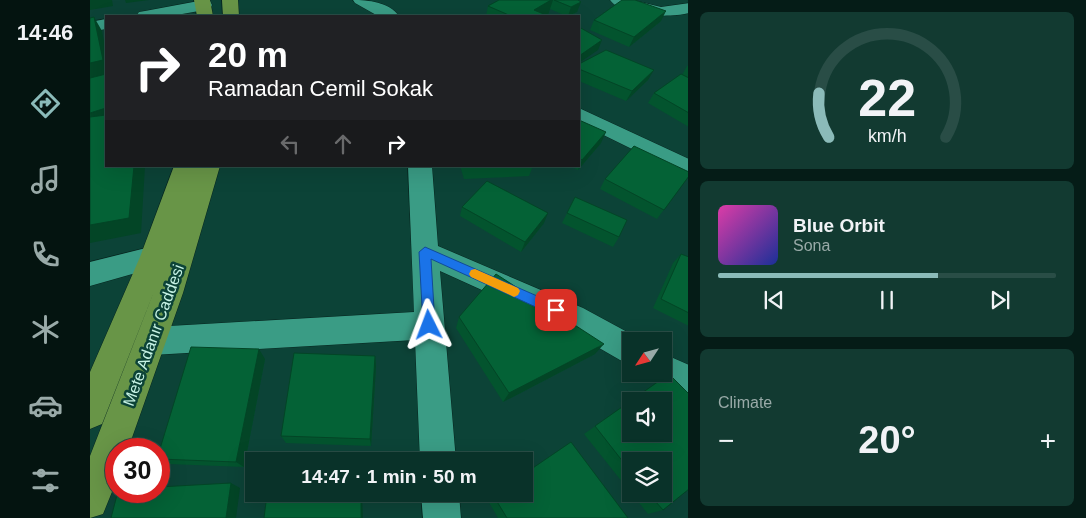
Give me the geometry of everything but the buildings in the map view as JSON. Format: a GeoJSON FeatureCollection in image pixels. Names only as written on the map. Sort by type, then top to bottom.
{"type":"FeatureCollection","features":[{"type":"Feature","properties":{"kind":"main road"},"geometry":{"type":"LineString","coordinates":[[230,0],[231,15]]}},
{"type":"Feature","properties":{"kind":"main road","name":"Mete Adanır Caddesi"},"geometry":{"type":"LineString","coordinates":[[90,412],[154,257],[186,167]]}},
{"type":"Feature","properties":{"kind":"main road","name":"Mete Adanır Caddesi"},"geometry":{"type":"LineString","coordinates":[[90,501],[137,385],[191,228],[208,167]]}},
{"type":"Feature","properties":{"kind":"street"},"geometry":{"type":"LineString","coordinates":[[361,0],[388,15]]}},
{"type":"Feature","properties":{"kind":"street"},"geometry":{"type":"LineString","coordinates":[[618,0],[643,11],[672,13],[688,8]]}},
{"type":"Feature","properties":{"kind":"street"},"geometry":{"type":"LineString","coordinates":[[152,15],[204,7]]}},
{"type":"Feature","properties":{"kind":"street"},"geometry":{"type":"LineString","coordinates":[[90,27],[105,24]]}},
{"type":"Feature","properties":{"kind":"street"},"geometry":{"type":"LineString","coordinates":[[580,115],[688,169]]}},
{"type":"Feature","properties":{"kind":"street"},"geometry":{"type":"LineString","coordinates":[[420,167],[437,452]]}},
{"type":"Feature","properties":{"kind":"street"},"geometry":{"type":"LineString","coordinates":[[425,252],[572,317],[622,345]]}},
{"type":"Feature","properties":{"kind":"street"},"geometry":{"type":"LineString","coordinates":[[90,274],[154,257]]}},
{"type":"Feature","properties":{"kind":"street"},"geometry":{"type":"LineString","coordinates":[[152,341],[429,325]]}},
{"type":"Feature","properties":{"kind":"street"},"geometry":{"type":"LineString","coordinates":[[672,374],[688,383]]}},
{"type":"Feature","properties":{"kind":"street"},"geometry":{"type":"LineString","coordinates":[[441,502],[442,518]]}},
{"type":"Feature","properties":{"kind":"slow traffic"},"geometry":{"type":"LineString","coordinates":[[475,274],[514,291]]}},
{"type":"Feature","properties":{"kind":"route"},"geometry":{"type":"LineString","coordinates":[[429,325],[425,252],[556,310]]}}]}
